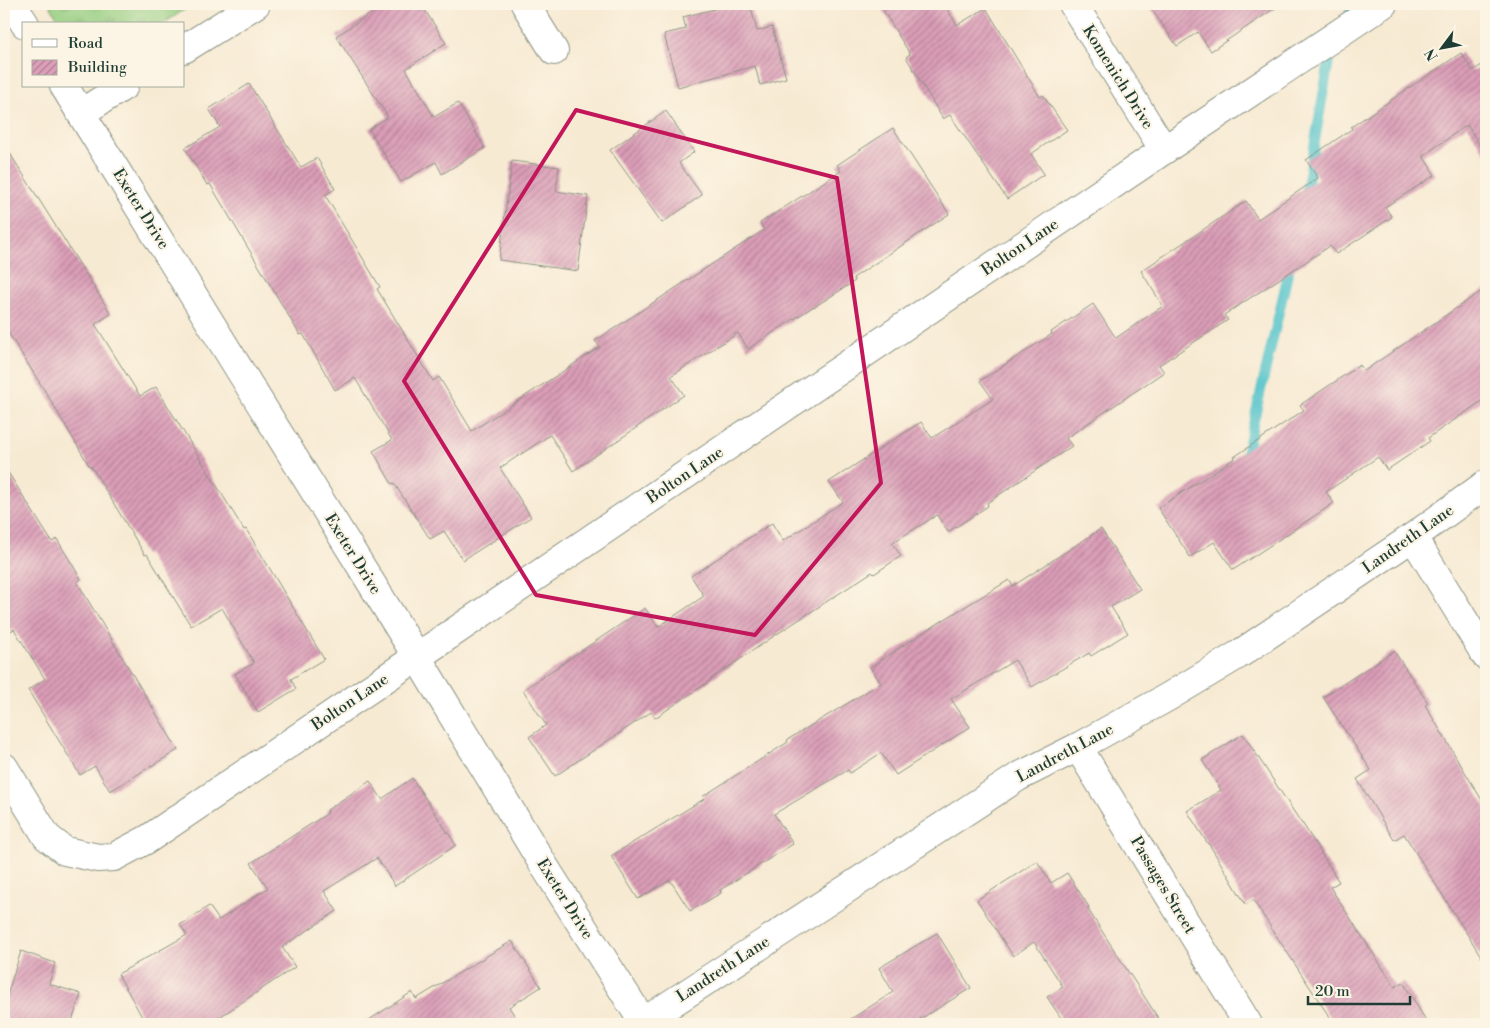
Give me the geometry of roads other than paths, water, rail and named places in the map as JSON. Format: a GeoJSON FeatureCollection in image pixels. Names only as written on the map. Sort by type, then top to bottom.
{"type":"FeatureCollection","features":[{"type":"Feature","properties":{"kind":"street"},"geometry":{"type":"LineString","coordinates":[[12,4],[24,22]]}},
{"type":"Feature","properties":{"kind":"street"},"geometry":{"type":"LineString","coordinates":[[185,48],[256,4]]}},
{"type":"Feature","properties":{"kind":"street"},"geometry":{"type":"LineString","coordinates":[[525,4],[554,51]]}},
{"type":"Feature","properties":{"kind":"street","name":"Komenich Drive"},"geometry":{"type":"LineString","coordinates":[[1073,4],[1164,150]]}},
{"type":"Feature","properties":{"kind":"street","name":"Bolton Lane"},"geometry":{"type":"LineString","coordinates":[[4,767],[46,837],[66,851],[98,858],[114,857],[148,839],[1164,150],[1383,4]]}},
{"type":"Feature","properties":{"kind":"street","name":"Exeter Drive"},"geometry":{"type":"LineString","coordinates":[[65,88],[642,1023]]}},
{"type":"Feature","properties":{"kind":"street"},"geometry":{"type":"LineString","coordinates":[[81,113],[121,88]]}},
{"type":"Feature","properties":{"kind":"street","name":"Landreth Lane"},"geometry":{"type":"LineString","coordinates":[[642,1023],[1018,777],[1168,697],[1238,655],[1413,537],[1486,484]]}},
{"type":"Feature","properties":{"kind":"street"},"geometry":{"type":"LineString","coordinates":[[1413,537],[1486,656]]}},
{"type":"Feature","properties":{"kind":"street","name":"Passages Street"},"geometry":{"type":"LineString","coordinates":[[1078,746],[1248,1024]]}},
{"type":"Feature","properties":{"kind":"waterway"},"geometry":{"type":"LineString","coordinates":[[1347,22],[1352,4]]}},
{"type":"Feature","properties":{"kind":"waterway"},"geometry":{"type":"LineString","coordinates":[[1305,198],[1333,43]]}},
{"type":"Feature","properties":{"kind":"waterway"},"geometry":{"type":"LineString","coordinates":[[1245,459],[1291,261]]}}]}
